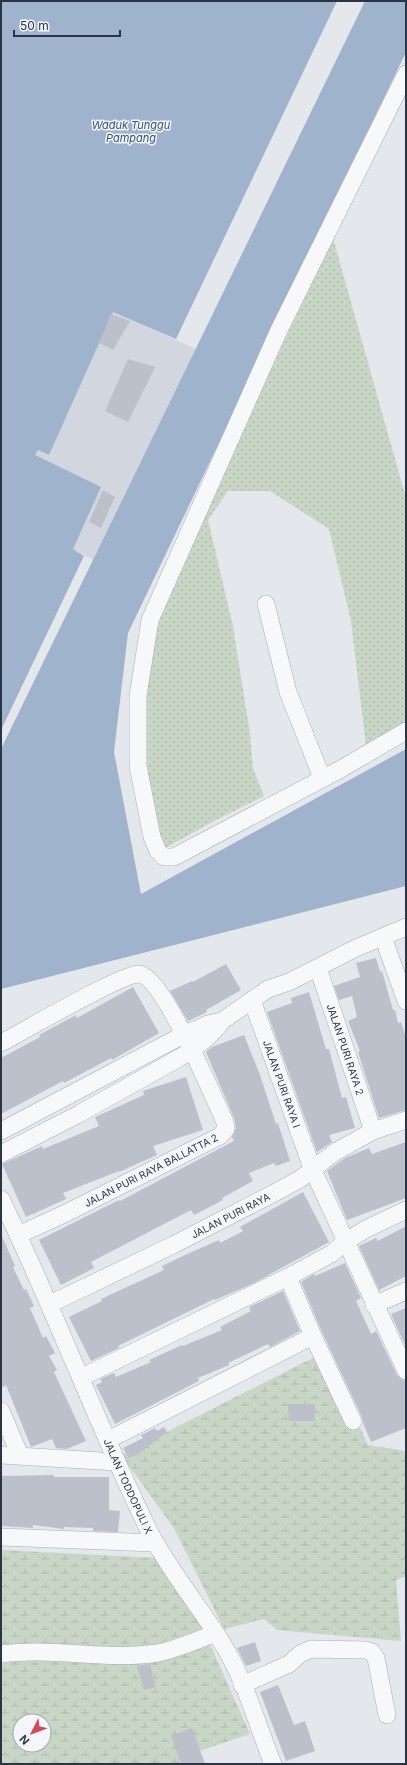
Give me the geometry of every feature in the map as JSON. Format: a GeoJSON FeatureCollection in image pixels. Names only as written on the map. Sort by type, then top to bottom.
{"type":"FeatureCollection","features":[{"type":"Feature","properties":{"kind":"street"},"geometry":{"type":"LineString","coordinates":[[406,74],[279,330],[150,620],[138,696],[138,766],[152,837],[158,851],[164,857],[174,856],[339,770],[406,731]]}},
{"type":"Feature","properties":{"kind":"street"},"geometry":{"type":"LineString","coordinates":[[266,604],[288,692],[322,778]]}},
{"type":"Feature","properties":{"kind":"street"},"geometry":{"type":"LineString","coordinates":[[2,1152],[77,1115],[193,1050],[213,1033],[222,1021],[268,989],[289,982],[356,948],[406,927]]}},
{"type":"Feature","properties":{"kind":"street"},"geometry":{"type":"LineString","coordinates":[[383,937],[406,1002]]}},
{"type":"Feature","properties":{"kind":"street","name":"JALAN PURI RAYA 2"},"geometry":{"type":"LineString","coordinates":[[318,968],[373,1131]]}},
{"type":"Feature","properties":{"kind":"street"},"geometry":{"type":"LineString","coordinates":[[1,1044],[93,993],[130,976],[140,974],[148,979],[155,987],[185,1034],[193,1050]]}},
{"type":"Feature","properties":{"kind":"street","name":"JALAN PURI RAYA I"},"geometry":{"type":"LineString","coordinates":[[252,1000],[312,1168],[374,1306],[406,1371]]}},
{"type":"Feature","properties":{"kind":"street"},"geometry":{"type":"LineString","coordinates":[[1,1131],[185,1034],[208,1024],[222,1021]]}},
{"type":"Feature","properties":{"kind":"street","name":"JALAN PURI RAYA BALLATTA 2"},"geometry":{"type":"LineString","coordinates":[[18,1235],[62,1215],[224,1133],[226,1129],[225,1122],[193,1050]]}},
{"type":"Feature","properties":{"kind":"street","name":"JALAN PURI RAYA"},"geometry":{"type":"LineString","coordinates":[[50,1304],[173,1245],[278,1191],[300,1179],[312,1168],[335,1152],[373,1131],[406,1120]]}},
{"type":"Feature","properties":{"kind":"street","name":"JALAN TODDOPULI X"},"geometry":{"type":"LineString","coordinates":[[1,1199],[50,1304],[116,1462],[155,1543],[229,1654],[273,1764]]}},
{"type":"Feature","properties":{"kind":"street"},"geometry":{"type":"LineString","coordinates":[[82,1378],[288,1277],[332,1254],[345,1242],[379,1222],[406,1210]]}},
{"type":"Feature","properties":{"kind":"street"},"geometry":{"type":"LineString","coordinates":[[288,1277],[313,1336],[353,1421]]}},
{"type":"Feature","properties":{"kind":"street"},"geometry":{"type":"LineString","coordinates":[[374,1306],[406,1291]]}},
{"type":"Feature","properties":{"kind":"street"},"geometry":{"type":"LineString","coordinates":[[108,1440],[313,1336]]}},
{"type":"Feature","properties":{"kind":"street"},"geometry":{"type":"LineString","coordinates":[[1,1411],[20,1455]]}},
{"type":"Feature","properties":{"kind":"street"},"geometry":{"type":"LineString","coordinates":[[1,1454],[116,1462]]}},
{"type":"Feature","properties":{"kind":"street"},"geometry":{"type":"LineString","coordinates":[[1,1537],[155,1543]]}},
{"type":"Feature","properties":{"kind":"street"},"geometry":{"type":"LineString","coordinates":[[1,1654],[52,1652],[122,1655],[159,1652],[216,1633]]}},
{"type":"Feature","properties":{"kind":"street"},"geometry":{"type":"LineString","coordinates":[[242,1685],[289,1664],[300,1654],[311,1649],[366,1650],[372,1652],[376,1658],[388,1715]]}},
{"type":"Feature","properties":{"kind":"shaded area"},"geometry":{"type":"Polygon","coordinates":[[[113,311],[196,349],[93,560],[73,549],[35,456],[38,450],[49,454],[113,311]]]}},
{"type":"Feature","properties":{"kind":"green space"},"geometry":{"type":"Polygon","coordinates":[[[333,238],[406,498],[406,724],[366,746],[351,621],[329,529],[270,491],[228,491],[208,520],[233,626],[250,734],[253,768],[264,796],[165,848],[152,833],[142,688],[163,606],[202,515],[333,238]]]}},
{"type":"Feature","properties":{"kind":"green space"},"geometry":{"type":"Polygon","coordinates":[[[325,1352],[368,1445],[406,1451],[406,1576],[396,1580],[401,1641],[277,1630],[264,1619],[224,1629],[174,1528],[121,1455],[325,1352]]]}},
{"type":"Feature","properties":{"kind":"green space"},"geometry":{"type":"Polygon","coordinates":[[[1,1550],[158,1558],[204,1631],[250,1734],[179,1758],[181,1764],[1,1764],[1,1550]]]}},
{"type":"Feature","properties":{"kind":"water","name":"Waduk Tunggu Pampang"},"geometry":{"type":"Polygon","coordinates":[[[1,1],[337,1],[176,339],[113,312],[49,455],[38,450],[35,455],[101,487],[73,549],[84,556],[1,730],[1,1]]]}},
{"type":"Feature","properties":{"kind":"water"},"geometry":{"type":"Polygon","coordinates":[[[365,1],[406,1],[406,52],[128,633],[114,752],[141,894],[406,749],[406,886],[1,989],[1,749],[365,1]]]}},
{"type":"Feature","properties":{"kind":"building"},"geometry":{"type":"Polygon","coordinates":[[[111,314],[130,321],[113,350],[99,343],[111,314]]]}},
{"type":"Feature","properties":{"kind":"building"},"geometry":{"type":"Polygon","coordinates":[[[128,359],[155,367],[128,422],[105,411],[128,359]]]}},
{"type":"Feature","properties":{"kind":"building"},"geometry":{"type":"Polygon","coordinates":[[[103,490],[115,497],[101,528],[89,522],[103,490]]]}},
{"type":"Feature","properties":{"kind":"building"},"geometry":{"type":"Polygon","coordinates":[[[376,958],[380,972],[382,971],[393,1010],[395,1010],[398,1023],[401,1022],[406,1038],[406,1110],[379,1118],[358,1052],[360,1051],[348,1021],[357,1017],[352,996],[339,1000],[334,986],[360,977],[356,963],[376,958]]]}},
{"type":"Feature","properties":{"kind":"building"},"geometry":{"type":"Polygon","coordinates":[[[226,964],[241,990],[206,1010],[207,1012],[188,1021],[170,991],[192,981],[193,982],[226,964]]]}},
{"type":"Feature","properties":{"kind":"building"},"geometry":{"type":"Polygon","coordinates":[[[133,987],[159,1033],[112,1060],[111,1058],[64,1083],[63,1081],[1,1114],[1,1058],[76,1015],[77,1018],[133,987]]]}},
{"type":"Feature","properties":{"kind":"building"},"geometry":{"type":"Polygon","coordinates":[[[309,992],[326,1049],[329,1049],[342,1098],[346,1097],[355,1128],[329,1135],[332,1142],[317,1152],[267,1012],[292,1003],[291,998],[309,992]]]}},
{"type":"Feature","properties":{"kind":"building"},"geometry":{"type":"Polygon","coordinates":[[[244,1035],[260,1075],[276,1124],[278,1123],[290,1161],[276,1166],[274,1163],[249,1173],[253,1181],[222,1198],[223,1200],[194,1215],[191,1210],[91,1262],[94,1268],[61,1285],[39,1240],[119,1200],[120,1201],[234,1141],[232,1137],[236,1128],[234,1118],[206,1052],[212,1047],[244,1035]]]}},
{"type":"Feature","properties":{"kind":"building"},"geometry":{"type":"Polygon","coordinates":[[[186,1077],[203,1130],[153,1146],[157,1155],[119,1172],[63,1193],[66,1199],[26,1217],[2,1164],[42,1146],[43,1149],[99,1126],[95,1117],[144,1095],[143,1091],[186,1077]]]}},
{"type":"Feature","properties":{"kind":"building"},"geometry":{"type":"Polygon","coordinates":[[[406,1142],[406,1198],[347,1220],[327,1171],[345,1158],[369,1148],[372,1154],[406,1142]]]}},
{"type":"Feature","properties":{"kind":"building"},"geometry":{"type":"Polygon","coordinates":[[[303,1192],[329,1242],[254,1283],[215,1300],[214,1299],[118,1346],[119,1348],[91,1361],[69,1317],[102,1301],[101,1299],[164,1270],[162,1266],[219,1240],[220,1243],[243,1231],[240,1227],[303,1192]]]}},
{"type":"Feature","properties":{"kind":"building"},"geometry":{"type":"Polygon","coordinates":[[[406,1226],[406,1276],[379,1290],[359,1246],[376,1238],[378,1241],[406,1226]]]}},
{"type":"Feature","properties":{"kind":"building"},"geometry":{"type":"Polygon","coordinates":[[[1,1234],[15,1266],[13,1267],[24,1290],[26,1289],[34,1306],[30,1308],[43,1338],[46,1336],[55,1353],[49,1356],[57,1370],[54,1372],[86,1441],[67,1449],[56,1448],[52,1439],[31,1447],[6,1385],[1,1388],[1,1234]]]}},
{"type":"Feature","properties":{"kind":"building"},"geometry":{"type":"Polygon","coordinates":[[[345,1263],[361,1298],[356,1301],[371,1334],[376,1331],[397,1375],[406,1381],[406,1428],[371,1442],[362,1417],[322,1332],[301,1282],[314,1274],[315,1276],[345,1263]]]}},
{"type":"Feature","properties":{"kind":"building"},"geometry":{"type":"Polygon","coordinates":[[[283,1291],[300,1331],[270,1347],[268,1344],[228,1363],[229,1365],[198,1378],[199,1381],[115,1424],[96,1385],[102,1382],[100,1379],[114,1373],[116,1377],[151,1362],[149,1360],[182,1345],[183,1346],[222,1330],[220,1327],[251,1311],[249,1307],[283,1291]]]}},
{"type":"Feature","properties":{"kind":"building"},"geometry":{"type":"Polygon","coordinates":[[[406,1308],[406,1347],[391,1314],[406,1308]]]}},
{"type":"Feature","properties":{"kind":"building"},"geometry":{"type":"Polygon","coordinates":[[[288,1404],[315,1404],[315,1421],[289,1421],[288,1404]]]}},
{"type":"Feature","properties":{"kind":"building"},"geometry":{"type":"Polygon","coordinates":[[[164,1427],[167,1432],[140,1453],[129,1458],[123,1448],[143,1438],[141,1435],[155,1428],[157,1431],[164,1427]]]}},
{"type":"Feature","properties":{"kind":"building"},"geometry":{"type":"Polygon","coordinates":[[[54,1475],[54,1477],[109,1477],[109,1510],[120,1511],[118,1532],[93,1531],[93,1528],[64,1527],[64,1529],[33,1525],[33,1528],[1,1526],[1,1476],[54,1475]]]}},
{"type":"Feature","properties":{"kind":"building"},"geometry":{"type":"Polygon","coordinates":[[[255,1642],[261,1661],[246,1666],[237,1648],[255,1642]]]}},
{"type":"Feature","properties":{"kind":"building"},"geometry":{"type":"Polygon","coordinates":[[[150,1664],[156,1687],[144,1690],[137,1666],[150,1664]]]}},
{"type":"Feature","properties":{"kind":"building"},"geometry":{"type":"Polygon","coordinates":[[[278,1685],[294,1725],[305,1721],[315,1751],[286,1761],[260,1692],[278,1685]]]}},
{"type":"Feature","properties":{"kind":"building"},"geometry":{"type":"Polygon","coordinates":[[[192,1728],[205,1764],[181,1764],[171,1736],[192,1728]]]}}]}
